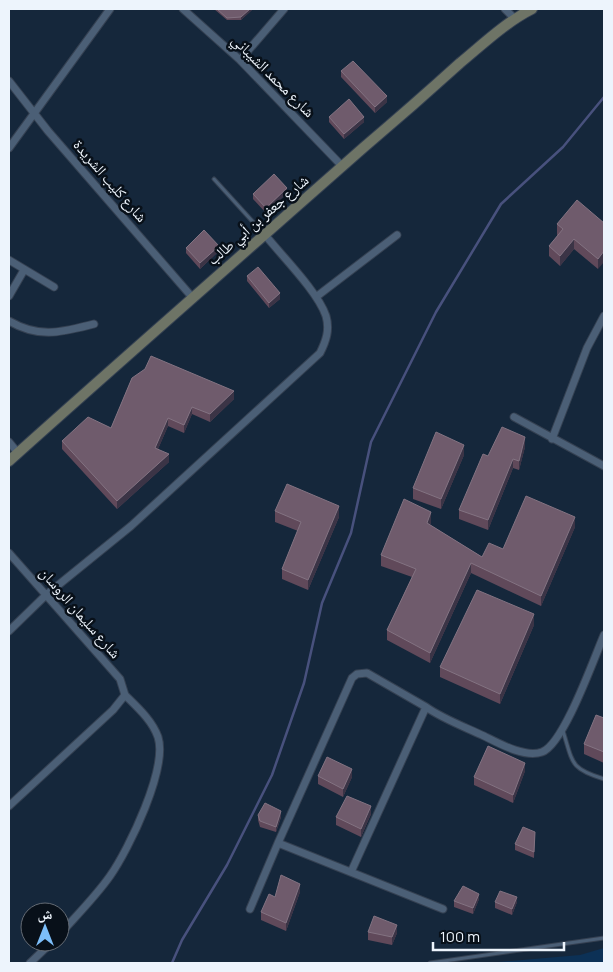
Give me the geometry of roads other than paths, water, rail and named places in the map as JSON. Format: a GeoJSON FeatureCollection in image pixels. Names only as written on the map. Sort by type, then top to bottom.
{"type":"FeatureCollection","features":[{"type":"Feature","properties":{"kind":"street"},"geometry":{"type":"LineString","coordinates":[[9,148],[110,9]]}},
{"type":"Feature","properties":{"kind":"street","name":"شارع محمد الشيباني"},"geometry":{"type":"LineString","coordinates":[[183,9],[240,60],[342,166]]}},
{"type":"Feature","properties":{"kind":"street"},"geometry":{"type":"LineString","coordinates":[[240,60],[284,9]]}},
{"type":"Feature","properties":{"kind":"street"},"geometry":{"type":"LineString","coordinates":[[506,9],[514,19]]}},
{"type":"Feature","properties":{"kind":"street","name":"شارع جعفر بن أبي طالب"},"geometry":{"type":"LineString","coordinates":[[9,461],[192,297],[266,236],[342,166],[514,19],[532,9]]}},
{"type":"Feature","properties":{"kind":"street","name":"شارع كليب الشريدة"},"geometry":{"type":"LineString","coordinates":[[9,80],[34,112],[192,297]]}},
{"type":"Feature","properties":{"kind":"street"},"geometry":{"type":"LineString","coordinates":[[316,297],[397,234]]}},
{"type":"Feature","properties":{"kind":"street"},"geometry":{"type":"LineString","coordinates":[[9,630],[46,595],[131,526],[320,353],[326,343],[327,325],[325,315],[316,297],[266,236]]}},
{"type":"Feature","properties":{"kind":"street"},"geometry":{"type":"LineString","coordinates":[[9,260],[54,288]]}},
{"type":"Feature","properties":{"kind":"street"},"geometry":{"type":"LineString","coordinates":[[9,296],[24,270]]}},
{"type":"Feature","properties":{"kind":"street"},"geometry":{"type":"LineString","coordinates":[[552,439],[587,348],[604,316]]}},
{"type":"Feature","properties":{"kind":"street"},"geometry":{"type":"LineString","coordinates":[[9,322],[22,329],[55,333],[94,324]]}},
{"type":"Feature","properties":{"kind":"street"},"geometry":{"type":"LineString","coordinates":[[514,417],[604,466]]}},
{"type":"Feature","properties":{"kind":"street"},"geometry":{"type":"LineString","coordinates":[[9,442],[18,453]]}},
{"type":"Feature","properties":{"kind":"street","name":"شارع سليمان الروسان"},"geometry":{"type":"LineString","coordinates":[[9,553],[120,679],[125,694],[153,726],[160,747],[160,759],[149,795],[124,854],[98,892],[70,923]]}},
{"type":"Feature","properties":{"kind":"street"},"geometry":{"type":"LineString","coordinates":[[250,909],[352,678],[357,674],[367,673],[426,707],[497,743],[529,753],[543,752],[552,746],[563,731],[604,635]]}},
{"type":"Feature","properties":{"kind":"street"},"geometry":{"type":"LineString","coordinates":[[9,806],[113,710],[125,694]]}},
{"type":"Feature","properties":{"kind":"street"},"geometry":{"type":"LineString","coordinates":[[351,872],[426,707]]}},
{"type":"Feature","properties":{"kind":"street"},"geometry":{"type":"LineString","coordinates":[[278,844],[443,909]]}},
{"type":"Feature","properties":{"kind":"street"},"geometry":{"type":"LineString","coordinates":[[30,963],[42,952]]}},
{"type":"Feature","properties":{"kind":"lane"},"geometry":{"type":"LineString","coordinates":[[214,179],[266,236]]}},
{"type":"Feature","properties":{"kind":"lane"},"geometry":{"type":"LineString","coordinates":[[563,731],[573,764],[584,774],[604,780]]}},
{"type":"Feature","properties":{"kind":"lane"},"geometry":{"type":"LineString","coordinates":[[430,963],[604,938]]}},
{"type":"Feature","properties":{"kind":"waterway"},"geometry":{"type":"LineString","coordinates":[[172,963],[182,940],[227,865],[272,775],[304,683],[322,603],[351,533],[371,442],[436,312],[501,204],[563,147],[604,97]]}}]}
